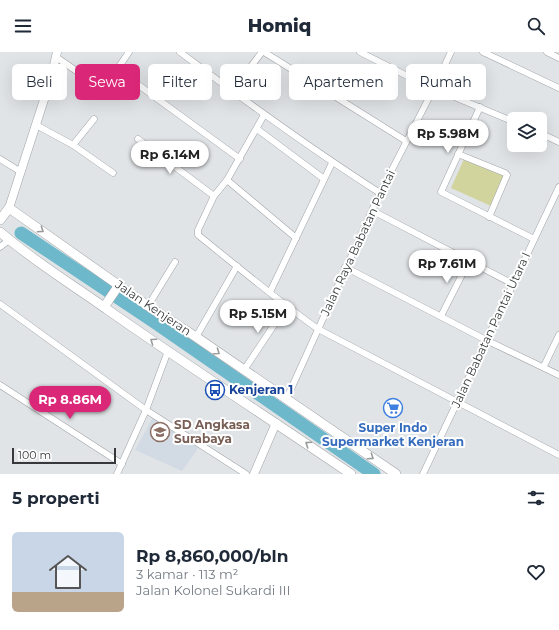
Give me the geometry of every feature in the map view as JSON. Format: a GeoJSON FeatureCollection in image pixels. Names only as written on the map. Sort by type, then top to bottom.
{"type":"FeatureCollection","features":[{"type":"Feature","properties":{"kind":"main road"},"geometry":{"type":"LineString","coordinates":[[1,218],[9,208],[51,78],[56,55]]}},
{"type":"Feature","properties":{"kind":"main road","name":"Jalan Kenjeran"},"geometry":{"type":"LineString","coordinates":[[9,208],[148,306],[196,337],[396,474]]}},
{"type":"Feature","properties":{"kind":"main road"},"geometry":{"type":"LineString","coordinates":[[0,232],[9,240],[168,351],[351,474]]}},
{"type":"Feature","properties":{"kind":"main road"},"geometry":{"type":"LineString","coordinates":[[104,306],[118,285]]}},
{"type":"Feature","properties":{"kind":"main road"},"geometry":{"type":"LineString","coordinates":[[254,474],[276,423]]}},
{"type":"Feature","properties":{"kind":"street"},"geometry":{"type":"LineString","coordinates":[[129,52],[118,70],[240,158]]}},
{"type":"Feature","properties":{"kind":"street"},"geometry":{"type":"LineString","coordinates":[[180,52],[220,82]]}},
{"type":"Feature","properties":{"kind":"street"},"geometry":{"type":"LineString","coordinates":[[253,64],[263,52],[406,141]]}},
{"type":"Feature","properties":{"kind":"street"},"geometry":{"type":"LineString","coordinates":[[360,52],[372,55],[406,75]]}},
{"type":"Feature","properties":{"kind":"street","name":"Jalan Raya Babatan Pantai"},"geometry":{"type":"LineString","coordinates":[[445,64],[451,52]]}},
{"type":"Feature","properties":{"kind":"street"},"geometry":{"type":"LineString","coordinates":[[483,52],[559,88]]}},
{"type":"Feature","properties":{"kind":"street"},"geometry":{"type":"LineString","coordinates":[[547,52],[559,58]]}},
{"type":"Feature","properties":{"kind":"street"},"geometry":{"type":"LineString","coordinates":[[56,55],[75,69]]}},
{"type":"Feature","properties":{"kind":"street"},"geometry":{"type":"LineString","coordinates":[[244,100],[332,163],[380,194]]}},
{"type":"Feature","properties":{"kind":"street","name":"Jalan Raya Babatan Pantai"},"geometry":{"type":"LineString","coordinates":[[286,400],[345,268],[406,141],[428,100]]}},
{"type":"Feature","properties":{"kind":"street"},"geometry":{"type":"LineString","coordinates":[[465,100],[507,119]]}},
{"type":"Feature","properties":{"kind":"street"},"geometry":{"type":"LineString","coordinates":[[480,106],[441,193],[534,239]]}},
{"type":"Feature","properties":{"kind":"street"},"geometry":{"type":"LineString","coordinates":[[264,115],[227,180],[214,196],[198,230],[198,235],[270,292],[286,307],[318,329],[559,455]]}},
{"type":"Feature","properties":{"kind":"street"},"geometry":{"type":"LineString","coordinates":[[73,145],[94,119]]}},
{"type":"Feature","properties":{"kind":"street"},"geometry":{"type":"LineString","coordinates":[[36,125],[73,145],[113,173]]}},
{"type":"Feature","properties":{"kind":"street"},"geometry":{"type":"LineString","coordinates":[[257,129],[324,179]]}},
{"type":"Feature","properties":{"kind":"street"},"geometry":{"type":"LineString","coordinates":[[547,136],[559,142]]}},
{"type":"Feature","properties":{"kind":"street"},"geometry":{"type":"LineString","coordinates":[[138,139],[214,196]]}},
{"type":"Feature","properties":{"kind":"street"},"geometry":{"type":"LineString","coordinates":[[458,154],[507,175],[489,216]]}},
{"type":"Feature","properties":{"kind":"street"},"geometry":{"type":"LineString","coordinates":[[0,159],[21,172]]}},
{"type":"Feature","properties":{"kind":"street"},"geometry":{"type":"LineString","coordinates":[[270,292],[332,163]]}},
{"type":"Feature","properties":{"kind":"street"},"geometry":{"type":"LineString","coordinates":[[227,180],[296,238]]}},
{"type":"Feature","properties":{"kind":"street","name":"Jalan Babatan Pantai Utara I"},"geometry":{"type":"LineString","coordinates":[[422,474],[559,187]]}},
{"type":"Feature","properties":{"kind":"street"},"geometry":{"type":"LineString","coordinates":[[373,211],[513,284]]}},
{"type":"Feature","properties":{"kind":"street"},"geometry":{"type":"LineString","coordinates":[[0,247],[9,240]]}},
{"type":"Feature","properties":{"kind":"street"},"geometry":{"type":"LineString","coordinates":[[441,316],[469,261]]}},
{"type":"Feature","properties":{"kind":"street"},"geometry":{"type":"LineString","coordinates":[[148,306],[175,262]]}},
{"type":"Feature","properties":{"kind":"street"},"geometry":{"type":"LineString","coordinates":[[196,337],[238,266]]}},
{"type":"Feature","properties":{"kind":"street"},"geometry":{"type":"LineString","coordinates":[[345,268],[486,340],[544,366],[559,375]]}},
{"type":"Feature","properties":{"kind":"street"},"geometry":{"type":"LineString","coordinates":[[0,304],[146,410],[246,474]]}},
{"type":"Feature","properties":{"kind":"street"},"geometry":{"type":"LineString","coordinates":[[244,370],[286,307]]}},
{"type":"Feature","properties":{"kind":"street"},"geometry":{"type":"LineString","coordinates":[[544,366],[559,335]]}},
{"type":"Feature","properties":{"kind":"street"},"geometry":{"type":"LineString","coordinates":[[117,474],[146,410],[168,351]]}},
{"type":"Feature","properties":{"kind":"street"},"geometry":{"type":"LineString","coordinates":[[0,385],[122,464]]}},
{"type":"Feature","properties":{"kind":"shaded area","name":"SD Angkasa Surabaya"},"geometry":{"type":"Polygon","coordinates":[[[153,417],[199,447],[182,471],[135,450],[153,417]]]}},
{"type":"Feature","properties":{"kind":"green space"},"geometry":{"type":"Polygon","coordinates":[[[464,159],[504,176],[491,206],[451,188],[464,159]]]}},
{"type":"Feature","properties":{"kind":"waterway"},"geometry":{"type":"LineString","coordinates":[[21,233],[153,321],[374,474]]}},
{"type":"Feature","properties":{"kind":"place","name":"Kenjeran 1"},"geometry":{"type":"Point","coordinates":[215,390]}},
{"type":"Feature","properties":{"kind":"place","name":"Super Indo Supermarket Kenjeran"},"geometry":{"type":"Point","coordinates":[393,408]}},
{"type":"Feature","properties":{"kind":"place","name":"SD Angkasa Surabaya"},"geometry":{"type":"Point","coordinates":[160,432]}}]}
